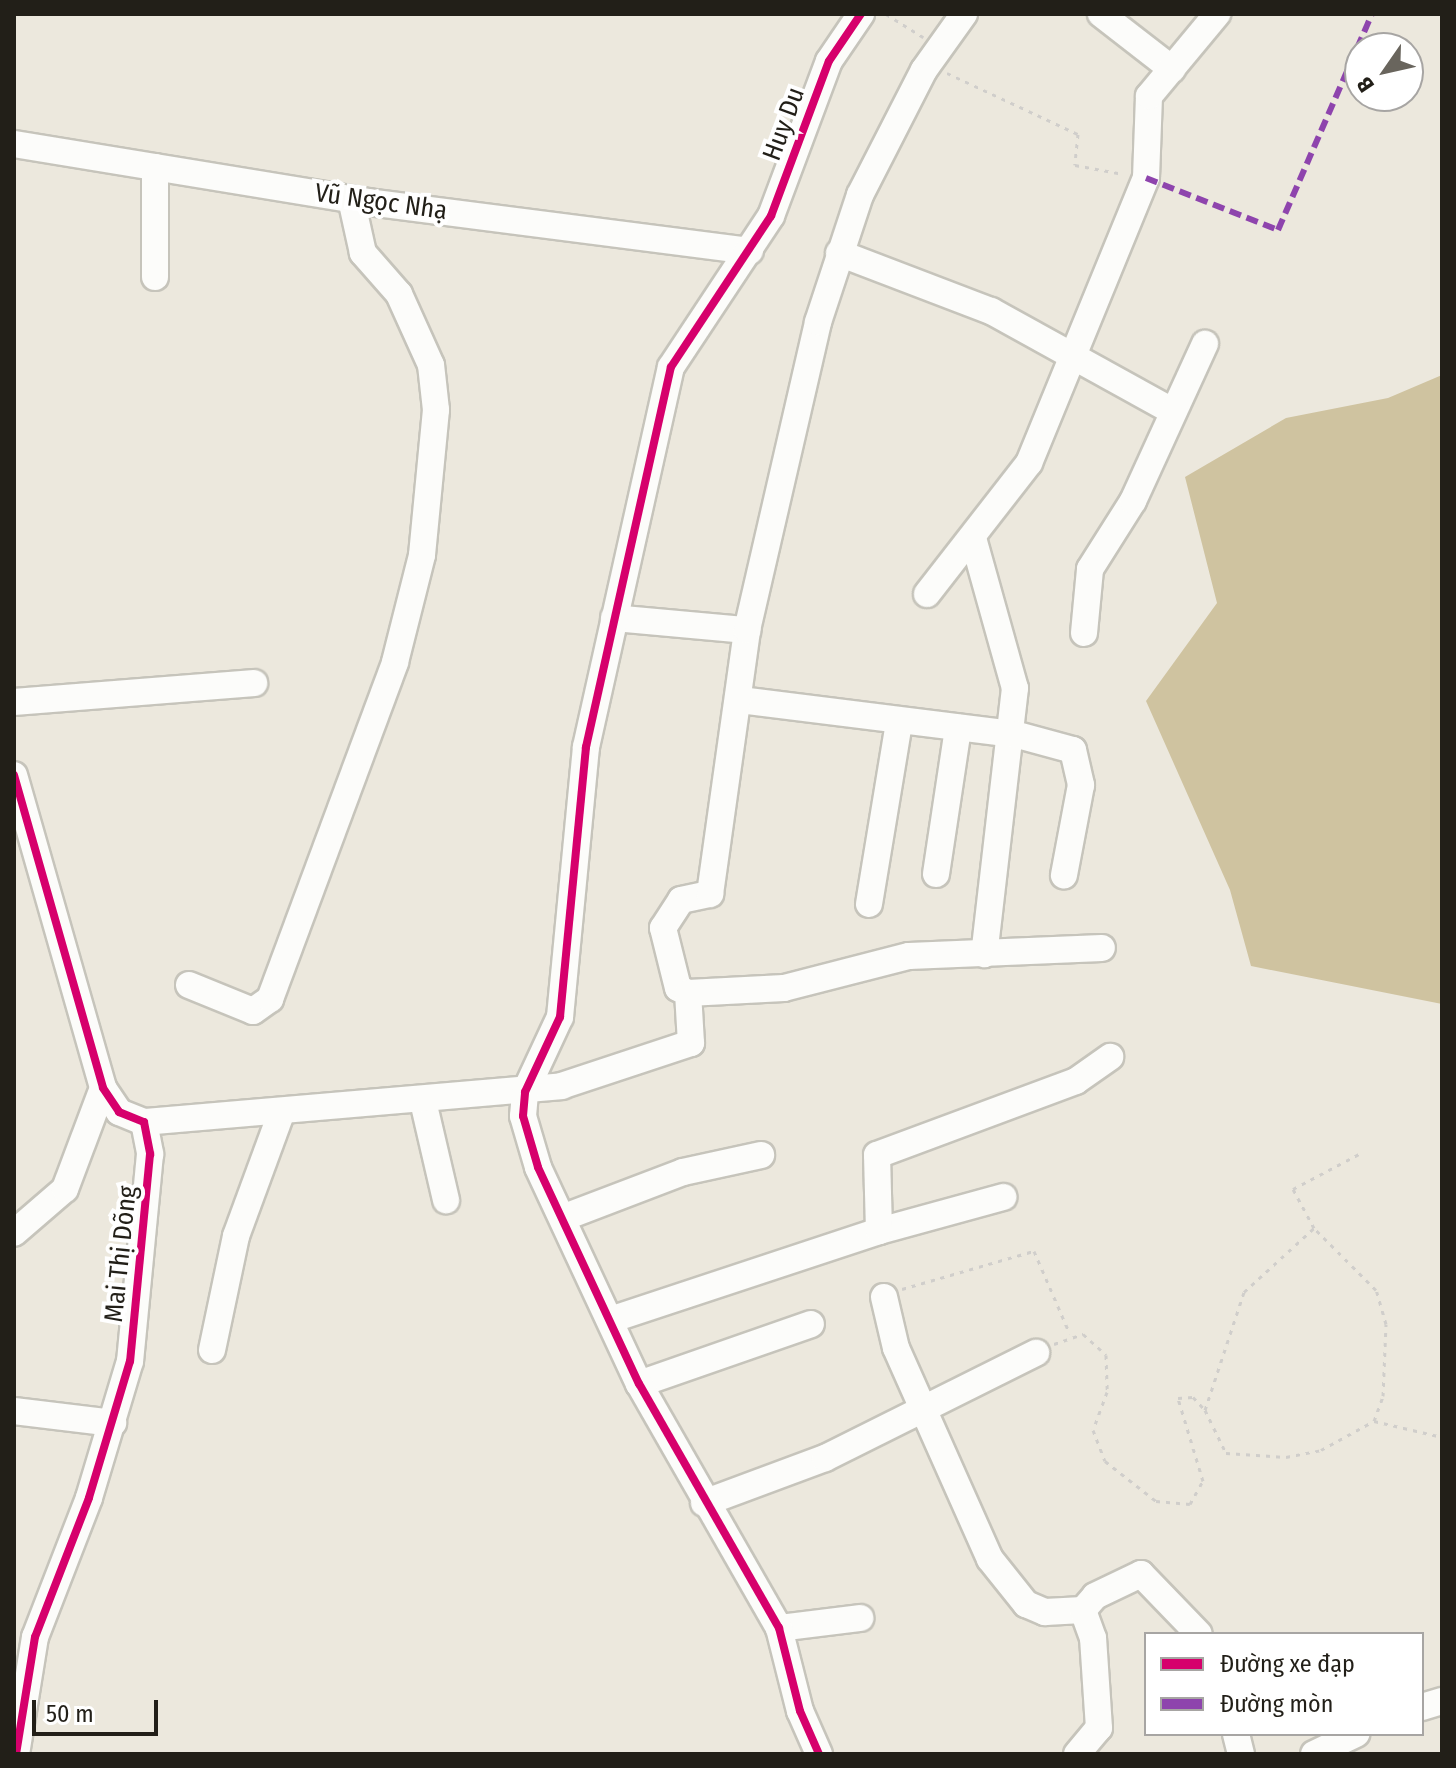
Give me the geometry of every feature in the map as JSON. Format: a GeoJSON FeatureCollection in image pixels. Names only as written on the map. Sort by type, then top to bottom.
{"type":"FeatureCollection","features":[{"type":"Feature","properties":{"kind":"street","name":"Huy Du"},"geometry":{"type":"LineString","coordinates":[[525,1092],[560,1017],[580,787],[614,618],[671,367],[750,251],[780,198],[829,61],[861,14]]}},
{"type":"Feature","properties":{"kind":"street"},"geometry":{"type":"LineString","coordinates":[[964,14],[934,56],[860,195],[839,253],[747,630],[740,700],[710,894],[681,900],[663,928],[678,988],[688,993],[784,988],[909,956],[1102,948]]}},
{"type":"Feature","properties":{"kind":"street"},"geometry":{"type":"LineString","coordinates":[[1101,14],[1172,69]]}},
{"type":"Feature","properties":{"kind":"street"},"geometry":{"type":"LineString","coordinates":[[927,594],[1018,482],[1146,178],[1149,96],[1217,14]]}},
{"type":"Feature","properties":{"kind":"street","name":"Vũ Ngọc Nhạ"},"geometry":{"type":"LineString","coordinates":[[14,144],[351,199],[750,251]]}},
{"type":"Feature","properties":{"kind":"street"},"geometry":{"type":"LineString","coordinates":[[155,167],[155,277]]}},
{"type":"Feature","properties":{"kind":"street"},"geometry":{"type":"LineString","coordinates":[[189,985],[253,1011],[270,999],[395,662],[422,555],[436,410],[431,365],[399,294],[363,253],[351,199]]}},
{"type":"Feature","properties":{"kind":"street"},"geometry":{"type":"LineString","coordinates":[[839,253],[991,311],[1172,411]]}},
{"type":"Feature","properties":{"kind":"street"},"geometry":{"type":"LineString","coordinates":[[1084,633],[1090,569],[1133,501],[1205,344]]}},
{"type":"Feature","properties":{"kind":"street"},"geometry":{"type":"LineString","coordinates":[[973,538],[1010,660],[1014,734],[984,954]]}},
{"type":"Feature","properties":{"kind":"street"},"geometry":{"type":"LineString","coordinates":[[614,618],[747,630]]}},
{"type":"Feature","properties":{"kind":"street"},"geometry":{"type":"LineString","coordinates":[[14,702],[254,683]]}},
{"type":"Feature","properties":{"kind":"street"},"geometry":{"type":"LineString","coordinates":[[740,700],[1014,734],[1073,750],[1080,768],[1064,875]]}},
{"type":"Feature","properties":{"kind":"street"},"geometry":{"type":"LineString","coordinates":[[869,904],[899,722]]}},
{"type":"Feature","properties":{"kind":"street"},"geometry":{"type":"LineString","coordinates":[[936,874],[958,728]]}},
{"type":"Feature","properties":{"kind":"street"},"geometry":{"type":"LineString","coordinates":[[14,775],[103,1088],[119,1112],[144,1122],[281,1114],[525,1092],[593,1078],[691,1043],[688,993]]}},
{"type":"Feature","properties":{"kind":"street"},"geometry":{"type":"LineString","coordinates":[[879,1231],[877,1155],[1076,1081],[1110,1057]]}},
{"type":"Feature","properties":{"kind":"street"},"geometry":{"type":"LineString","coordinates":[[14,1233],[65,1189],[103,1088]]}},
{"type":"Feature","properties":{"kind":"street"},"geometry":{"type":"LineString","coordinates":[[525,1092],[527,1141],[613,1319],[639,1384],[704,1503],[779,1628],[800,1711],[819,1754]]}},
{"type":"Feature","properties":{"kind":"street"},"geometry":{"type":"LineString","coordinates":[[423,1101],[446,1200]]}},
{"type":"Feature","properties":{"kind":"street"},"geometry":{"type":"LineString","coordinates":[[212,1350],[236,1236],[281,1114]]}},
{"type":"Feature","properties":{"kind":"street","name":"Mai Thị Dõng"},"geometry":{"type":"LineString","coordinates":[[16,1754],[24,1641],[113,1423],[139,1290],[150,1154],[144,1122]]}},
{"type":"Feature","properties":{"kind":"street"},"geometry":{"type":"LineString","coordinates":[[565,1217],[683,1172],[761,1155]]}},
{"type":"Feature","properties":{"kind":"street"},"geometry":{"type":"LineString","coordinates":[[613,1319],[879,1231],[1003,1197]]}},
{"type":"Feature","properties":{"kind":"street"},"geometry":{"type":"LineString","coordinates":[[884,1297],[885,1319],[922,1411],[990,1559],[1026,1604],[1045,1612],[1083,1610],[1128,1576],[1141,1574],[1197,1632]]}},
{"type":"Feature","properties":{"kind":"street"},"geometry":{"type":"LineString","coordinates":[[639,1384],[811,1324]]}},
{"type":"Feature","properties":{"kind":"street"},"geometry":{"type":"LineString","coordinates":[[704,1503],[825,1458],[1036,1353]]}},
{"type":"Feature","properties":{"kind":"street"},"geometry":{"type":"LineString","coordinates":[[14,1411],[113,1423]]}},
{"type":"Feature","properties":{"kind":"street"},"geometry":{"type":"LineString","coordinates":[[1077,1754],[1099,1728],[1093,1638],[1083,1610]]}},
{"type":"Feature","properties":{"kind":"street"},"geometry":{"type":"LineString","coordinates":[[779,1628],[860,1618]]}},
{"type":"Feature","properties":{"kind":"street"},"geometry":{"type":"LineString","coordinates":[[1314,1754],[1352,1736]]}},
{"type":"Feature","properties":{"kind":"path"},"geometry":{"type":"LineString","coordinates":[[886,14],[934,56],[1078,134],[1075,165],[1146,178]]}},
{"type":"Feature","properties":{"kind":"path"},"geometry":{"type":"LineString","coordinates":[[1359,1154],[1293,1189],[1314,1228],[1376,1290],[1386,1324],[1383,1396],[1374,1421]]}},
{"type":"Feature","properties":{"kind":"path"},"geometry":{"type":"LineString","coordinates":[[1205,1410],[1244,1292],[1314,1228]]}},
{"type":"Feature","properties":{"kind":"path"},"geometry":{"type":"LineString","coordinates":[[884,1297],[1034,1251],[1071,1335]]}},
{"type":"Feature","properties":{"kind":"path"},"geometry":{"type":"LineString","coordinates":[[1036,1353],[1071,1335],[1093,1340],[1106,1355],[1107,1392],[1094,1445],[1122,1478],[1156,1501],[1190,1504],[1200,1495],[1199,1460],[1176,1412],[1178,1398],[1193,1397],[1205,1410],[1226,1453],[1301,1455],[1374,1421],[1442,1437]]}},
{"type":"Feature","properties":{"kind":"shaded area"},"geometry":{"type":"Polygon","coordinates":[[[1442,375],[1442,1004],[1251,966],[1230,890],[1146,701],[1217,603],[1185,477],[1286,418],[1388,398],[1442,375]]]}},
{"type":"Feature","properties":{"kind":"marked path"},"geometry":{"type":"LineString","coordinates":[[1146,178],[1278,230],[1372,14]]}},
{"type":"Feature","properties":{"kind":"cycle path"},"geometry":{"type":"LineString","coordinates":[[819,1754],[800,1711],[779,1628],[639,1384],[538,1167],[523,1116],[525,1092],[560,1017],[586,747],[671,367],[771,216],[829,61],[861,14]]}},
{"type":"Feature","properties":{"kind":"cycle path"},"geometry":{"type":"LineString","coordinates":[[14,775],[103,1088],[119,1112],[144,1122],[150,1154],[130,1361],[89,1498],[35,1637],[16,1754]]}}]}
